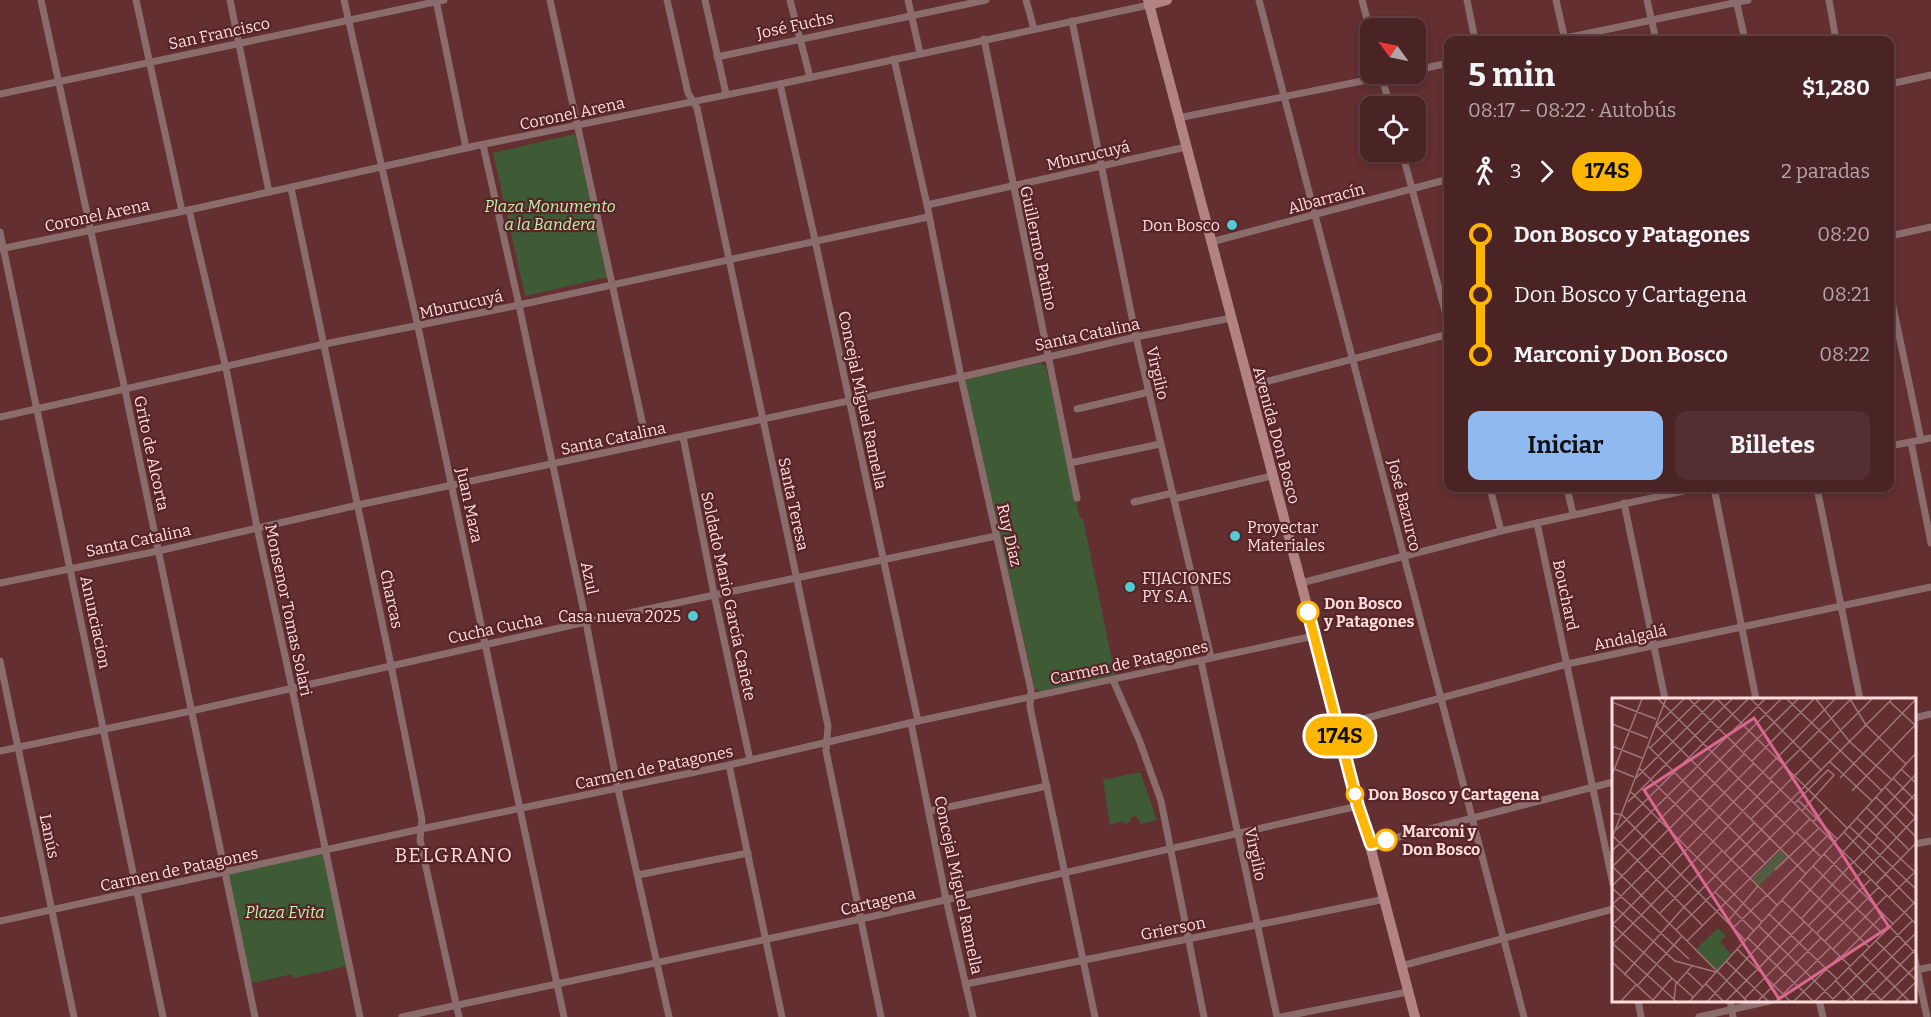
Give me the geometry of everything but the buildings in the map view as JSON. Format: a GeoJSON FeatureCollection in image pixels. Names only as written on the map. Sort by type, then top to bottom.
{"type":"FeatureCollection","features":[{"type":"Feature","properties":{"kind":"main road"},"geometry":{"type":"LineString","coordinates":[[1149,2],[1167,0]]}},
{"type":"Feature","properties":{"kind":"main road","name":"Avenida Don Bosco"},"geometry":{"type":"LineString","coordinates":[[1149,2],[1415,1017]]}},
{"type":"Feature","properties":{"kind":"street","name":"Grito de Alcorta"},"geometry":{"type":"LineString","coordinates":[[41,0],[125,390],[255,1017]]}},
{"type":"Feature","properties":{"kind":"street","name":"Monsenor Tomas Solari"},"geometry":{"type":"LineString","coordinates":[[136,0],[185,211],[226,368],[360,1017]]}},
{"type":"Feature","properties":{"kind":"street"},"geometry":{"type":"LineString","coordinates":[[231,0],[269,192]]}},
{"type":"Feature","properties":{"kind":"street","name":"Juan Maza"},"geometry":{"type":"LineString","coordinates":[[344,0],[418,327],[564,1017]]}},
{"type":"Feature","properties":{"kind":"street","name":"San Francisco"},"geometry":{"type":"LineString","coordinates":[[0,94],[439,0]]}},
{"type":"Feature","properties":{"kind":"street"},"geometry":{"type":"LineString","coordinates":[[439,0],[466,148]]}},
{"type":"Feature","properties":{"kind":"street"},"geometry":{"type":"LineString","coordinates":[[550,0],[646,444]]}},
{"type":"Feature","properties":{"kind":"street","name":"Santa Teresa"},"geometry":{"type":"LineString","coordinates":[[668,0],[688,93],[694,101],[828,726],[826,751],[881,1017]]}},
{"type":"Feature","properties":{"kind":"street"},"geometry":{"type":"LineString","coordinates":[[705,0],[726,94]]}},
{"type":"Feature","properties":{"kind":"street"},"geometry":{"type":"LineString","coordinates":[[790,0],[810,77]]}},
{"type":"Feature","properties":{"kind":"street"},"geometry":{"type":"LineString","coordinates":[[908,0],[920,53]]}},
{"type":"Feature","properties":{"kind":"street","name":"José Fuchs"},"geometry":{"type":"LineString","coordinates":[[717,57],[911,14],[986,0]]}},
{"type":"Feature","properties":{"kind":"street"},"geometry":{"type":"LineString","coordinates":[[1026,0],[1034,29]]}},
{"type":"Feature","properties":{"kind":"street","name":"José Bazurco"},"geometry":{"type":"LineString","coordinates":[[1259,0],[1524,1017]]}},
{"type":"Feature","properties":{"kind":"street"},"geometry":{"type":"LineString","coordinates":[[1362,0],[1367,18]]}},
{"type":"Feature","properties":{"kind":"street"},"geometry":{"type":"LineString","coordinates":[[1467,0],[1474,36]]}},
{"type":"Feature","properties":{"kind":"street"},"geometry":{"type":"LineString","coordinates":[[1556,0],[1563,36]]}},
{"type":"Feature","properties":{"kind":"street"},"geometry":{"type":"LineString","coordinates":[[1647,0],[1655,36]]}},
{"type":"Feature","properties":{"kind":"street"},"geometry":{"type":"LineString","coordinates":[[1581,36],[1748,0]]}},
{"type":"Feature","properties":{"kind":"street"},"geometry":{"type":"LineString","coordinates":[[1829,0],[1835,36]]}},
{"type":"Feature","properties":{"kind":"street"},"geometry":{"type":"LineString","coordinates":[[1736,1],[1744,36]]}},
{"type":"Feature","properties":{"kind":"street","name":"Coronel Arena"},"geometry":{"type":"LineString","coordinates":[[2,248],[185,211],[466,148],[780,84],[1149,2]]}},
{"type":"Feature","properties":{"kind":"street","name":"Virgilio"},"geometry":{"type":"LineString","coordinates":[[1071,21],[1136,337],[1211,658]]}},
{"type":"Feature","properties":{"kind":"street","name":"Guillermo Patino"},"geometry":{"type":"LineString","coordinates":[[984,39],[1077,498]]}},
{"type":"Feature","properties":{"kind":"street","name":"Ruy Díaz"},"geometry":{"type":"LineString","coordinates":[[894,59],[927,205],[961,377],[1031,690],[1030,707],[1095,1017]]}},
{"type":"Feature","properties":{"kind":"street"},"geometry":{"type":"LineString","coordinates":[[1426,68],[1444,64]]}},
{"type":"Feature","properties":{"kind":"street"},"geometry":{"type":"LineString","coordinates":[[1894,83],[1931,75]]}},
{"type":"Feature","properties":{"kind":"street"},"geometry":{"type":"LineString","coordinates":[[1178,118],[1284,98],[1360,80]]}},
{"type":"Feature","properties":{"kind":"street","name":"Concejal Miguel Ramella"},"geometry":{"type":"LineString","coordinates":[[780,84],[884,559],[946,899],[973,1017]]}},
{"type":"Feature","properties":{"kind":"street","name":"Azul"},"geometry":{"type":"LineString","coordinates":[[483,145],[586,622],[618,789],[669,1017]]}},
{"type":"Feature","properties":{"kind":"street","name":"Mburucuyá"},"geometry":{"type":"LineString","coordinates":[[927,205],[1186,147]]}},
{"type":"Feature","properties":{"kind":"street"},"geometry":{"type":"LineString","coordinates":[[1405,162],[1444,307]]}},
{"type":"Feature","properties":{"kind":"street","name":"Albarracín"},"geometry":{"type":"LineString","coordinates":[[1211,242],[1444,180]]}},
{"type":"Feature","properties":{"kind":"street","name":"Charcas"},"geometry":{"type":"LineString","coordinates":[[291,188],[391,665],[422,820],[420,840],[459,1017]]}},
{"type":"Feature","properties":{"kind":"street","name":"Mburucuyá"},"geometry":{"type":"LineString","coordinates":[[0,417],[325,344],[418,327],[928,216]]}},
{"type":"Feature","properties":{"kind":"street"},"geometry":{"type":"LineString","coordinates":[[1894,235],[1931,227]]}},
{"type":"Feature","properties":{"kind":"street","name":"Anunciacion"},"geometry":{"type":"LineString","coordinates":[[0,232],[163,1017]]}},
{"type":"Feature","properties":{"kind":"street"},"geometry":{"type":"LineString","coordinates":[[1894,311],[1921,440]]}},
{"type":"Feature","properties":{"kind":"street","name":"Santa Catalina"},"geometry":{"type":"LineString","coordinates":[[0,584],[1231,318]]}},
{"type":"Feature","properties":{"kind":"street"},"geometry":{"type":"LineString","coordinates":[[1249,386],[1444,335]]}},
{"type":"Feature","properties":{"kind":"street"},"geometry":{"type":"LineString","coordinates":[[1077,410],[1149,392]]}},
{"type":"Feature","properties":{"kind":"street","name":"Soldado Mario García Cañete"},"geometry":{"type":"LineString","coordinates":[[683,437],[750,760]]}},
{"type":"Feature","properties":{"kind":"street"},"geometry":{"type":"LineString","coordinates":[[1894,445],[1931,438]]}},
{"type":"Feature","properties":{"kind":"street"},"geometry":{"type":"LineString","coordinates":[[1911,442],[1931,543]]}},
{"type":"Feature","properties":{"kind":"street"},"geometry":{"type":"LineString","coordinates":[[1070,463],[1160,444]]}},
{"type":"Feature","properties":{"kind":"street"},"geometry":{"type":"LineString","coordinates":[[1134,502],[1272,476]]}},
{"type":"Feature","properties":{"kind":"street"},"geometry":{"type":"LineString","coordinates":[[1491,492],[1501,531]]}},
{"type":"Feature","properties":{"kind":"street"},"geometry":{"type":"LineString","coordinates":[[1568,492],[1573,514]]}},
{"type":"Feature","properties":{"kind":"street"},"geometry":{"type":"LineString","coordinates":[[1300,583],[1501,531],[1624,503],[1656,492]]}},
{"type":"Feature","properties":{"kind":"street"},"geometry":{"type":"LineString","coordinates":[[1715,492],[1756,698]]}},
{"type":"Feature","properties":{"kind":"street"},"geometry":{"type":"LineString","coordinates":[[1817,492],[1860,698]]}},
{"type":"Feature","properties":{"kind":"street"},"geometry":{"type":"LineString","coordinates":[[1624,503],[1665,698]]}},
{"type":"Feature","properties":{"kind":"street","name":"Bouchard"},"geometry":{"type":"LineString","coordinates":[[1537,523],[1612,879]]}},
{"type":"Feature","properties":{"kind":"street","name":"Cucha Cucha"},"geometry":{"type":"LineString","coordinates":[[0,751],[191,711],[714,594],[996,536]]}},
{"type":"Feature","properties":{"kind":"street","name":"Andalgalá"},"geometry":{"type":"LineString","coordinates":[[1337,726],[1567,664],[1931,587]]}},
{"type":"Feature","properties":{"kind":"street","name":"Carmen de Patagones"},"geometry":{"type":"LineString","coordinates":[[0,921],[421,829],[729,765],[914,722],[1314,636]]}},
{"type":"Feature","properties":{"kind":"street","name":"Lanús"},"geometry":{"type":"LineString","coordinates":[[0,661],[74,1017]]}},
{"type":"Feature","properties":{"kind":"street","name":"Virgilio"},"geometry":{"type":"LineString","coordinates":[[1201,661],[1279,1017]]}},
{"type":"Feature","properties":{"kind":"street"},"geometry":{"type":"LineString","coordinates":[[1113,680],[1140,742],[1161,801],[1204,1017]]}},
{"type":"Feature","properties":{"kind":"street"},"geometry":{"type":"LineString","coordinates":[[1916,717],[1931,714]]}},
{"type":"Feature","properties":{"kind":"street"},"geometry":{"type":"LineString","coordinates":[[729,765],[782,1017]]}},
{"type":"Feature","properties":{"kind":"street"},"geometry":{"type":"LineString","coordinates":[[1371,844],[1612,782]]}},
{"type":"Feature","properties":{"kind":"street"},"geometry":{"type":"LineString","coordinates":[[930,811],[1047,786]]}},
{"type":"Feature","properties":{"kind":"street","name":"Cartagena"},"geometry":{"type":"LineString","coordinates":[[402,1017],[557,982],[861,919],[1064,872],[1239,835],[1358,806]]}},
{"type":"Feature","properties":{"kind":"street"},"geometry":{"type":"LineString","coordinates":[[1916,844],[1931,841]]}},
{"type":"Feature","properties":{"kind":"street"},"geometry":{"type":"LineString","coordinates":[[638,876],[748,853]]}},
{"type":"Feature","properties":{"kind":"street","name":"Grierson"},"geometry":{"type":"LineString","coordinates":[[966,984],[1384,899]]}},
{"type":"Feature","properties":{"kind":"street"},"geometry":{"type":"LineString","coordinates":[[1401,966],[1612,909]]}},
{"type":"Feature","properties":{"kind":"street"},"geometry":{"type":"LineString","coordinates":[[1927,1017],[1916,970],[1931,967]]}},
{"type":"Feature","properties":{"kind":"street"},"geometry":{"type":"LineString","coordinates":[[1279,1017],[1408,992]]}},
{"type":"Feature","properties":{"kind":"street"},"geometry":{"type":"LineString","coordinates":[[1638,1002],[1641,1017]]}},
{"type":"Feature","properties":{"kind":"street"},"geometry":{"type":"LineString","coordinates":[[1699,1017],[1732,1013],[1768,1002]]}},
{"type":"Feature","properties":{"kind":"street"},"geometry":{"type":"LineString","coordinates":[[1819,1002],[1823,1017]]}},
{"type":"Feature","properties":{"kind":"green space","name":"Plaza Monumento a la Bandera"},"geometry":{"type":"Polygon","coordinates":[[[575,134],[608,277],[525,296],[493,153],[575,134]]]}},
{"type":"Feature","properties":{"kind":"green space"},"geometry":{"type":"Polygon","coordinates":[[[1041,363],[1046,367],[1080,519],[1083,519],[1115,675],[1041,691],[1035,689],[965,382],[967,379],[1041,363]]]}},
{"type":"Feature","properties":{"kind":"green space"},"geometry":{"type":"Polygon","coordinates":[[[1140,772],[1157,820],[1141,824],[1136,816],[1130,818],[1130,822],[1125,824],[1123,821],[1110,825],[1103,780],[1140,772]]]}},
{"type":"Feature","properties":{"kind":"green space","name":"Plaza Evita"},"geometry":{"type":"Polygon","coordinates":[[[326,851],[348,966],[293,978],[292,974],[248,984],[224,873],[326,851]]]}},
{"type":"Feature","properties":{"kind":"bus line","name":"174S"},"geometry":{"type":"LineString","coordinates":[[1308,612],[1358,806],[1371,844],[1386,840]]}},
{"type":"Feature","properties":{"kind":"place","name":"Don Bosco"},"geometry":{"type":"Point","coordinates":[1232,225]}},
{"type":"Feature","properties":{"kind":"place","name":"Proyectar Materiales"},"geometry":{"type":"Point","coordinates":[1235,536]}},
{"type":"Feature","properties":{"kind":"place","name":"FIJACIONES PY S.A."},"geometry":{"type":"Point","coordinates":[1130,587]}},
{"type":"Feature","properties":{"kind":"place","name":"Don Bosco y Patagones"},"geometry":{"type":"Point","coordinates":[1308,612]}},
{"type":"Feature","properties":{"kind":"place","name":"Casa nueva 2025"},"geometry":{"type":"Point","coordinates":[693,616]}},
{"type":"Feature","properties":{"kind":"place","name":"Don Bosco y Cartagena"},"geometry":{"type":"Point","coordinates":[1355,794]}},
{"type":"Feature","properties":{"kind":"place","name":"Marconi y Don Bosco"},"geometry":{"type":"Point","coordinates":[1386,840]}},
{"type":"Feature","properties":{"kind":"district","name":"BELGRANO"},"geometry":{"type":"Point","coordinates":[454,855]}}]}
